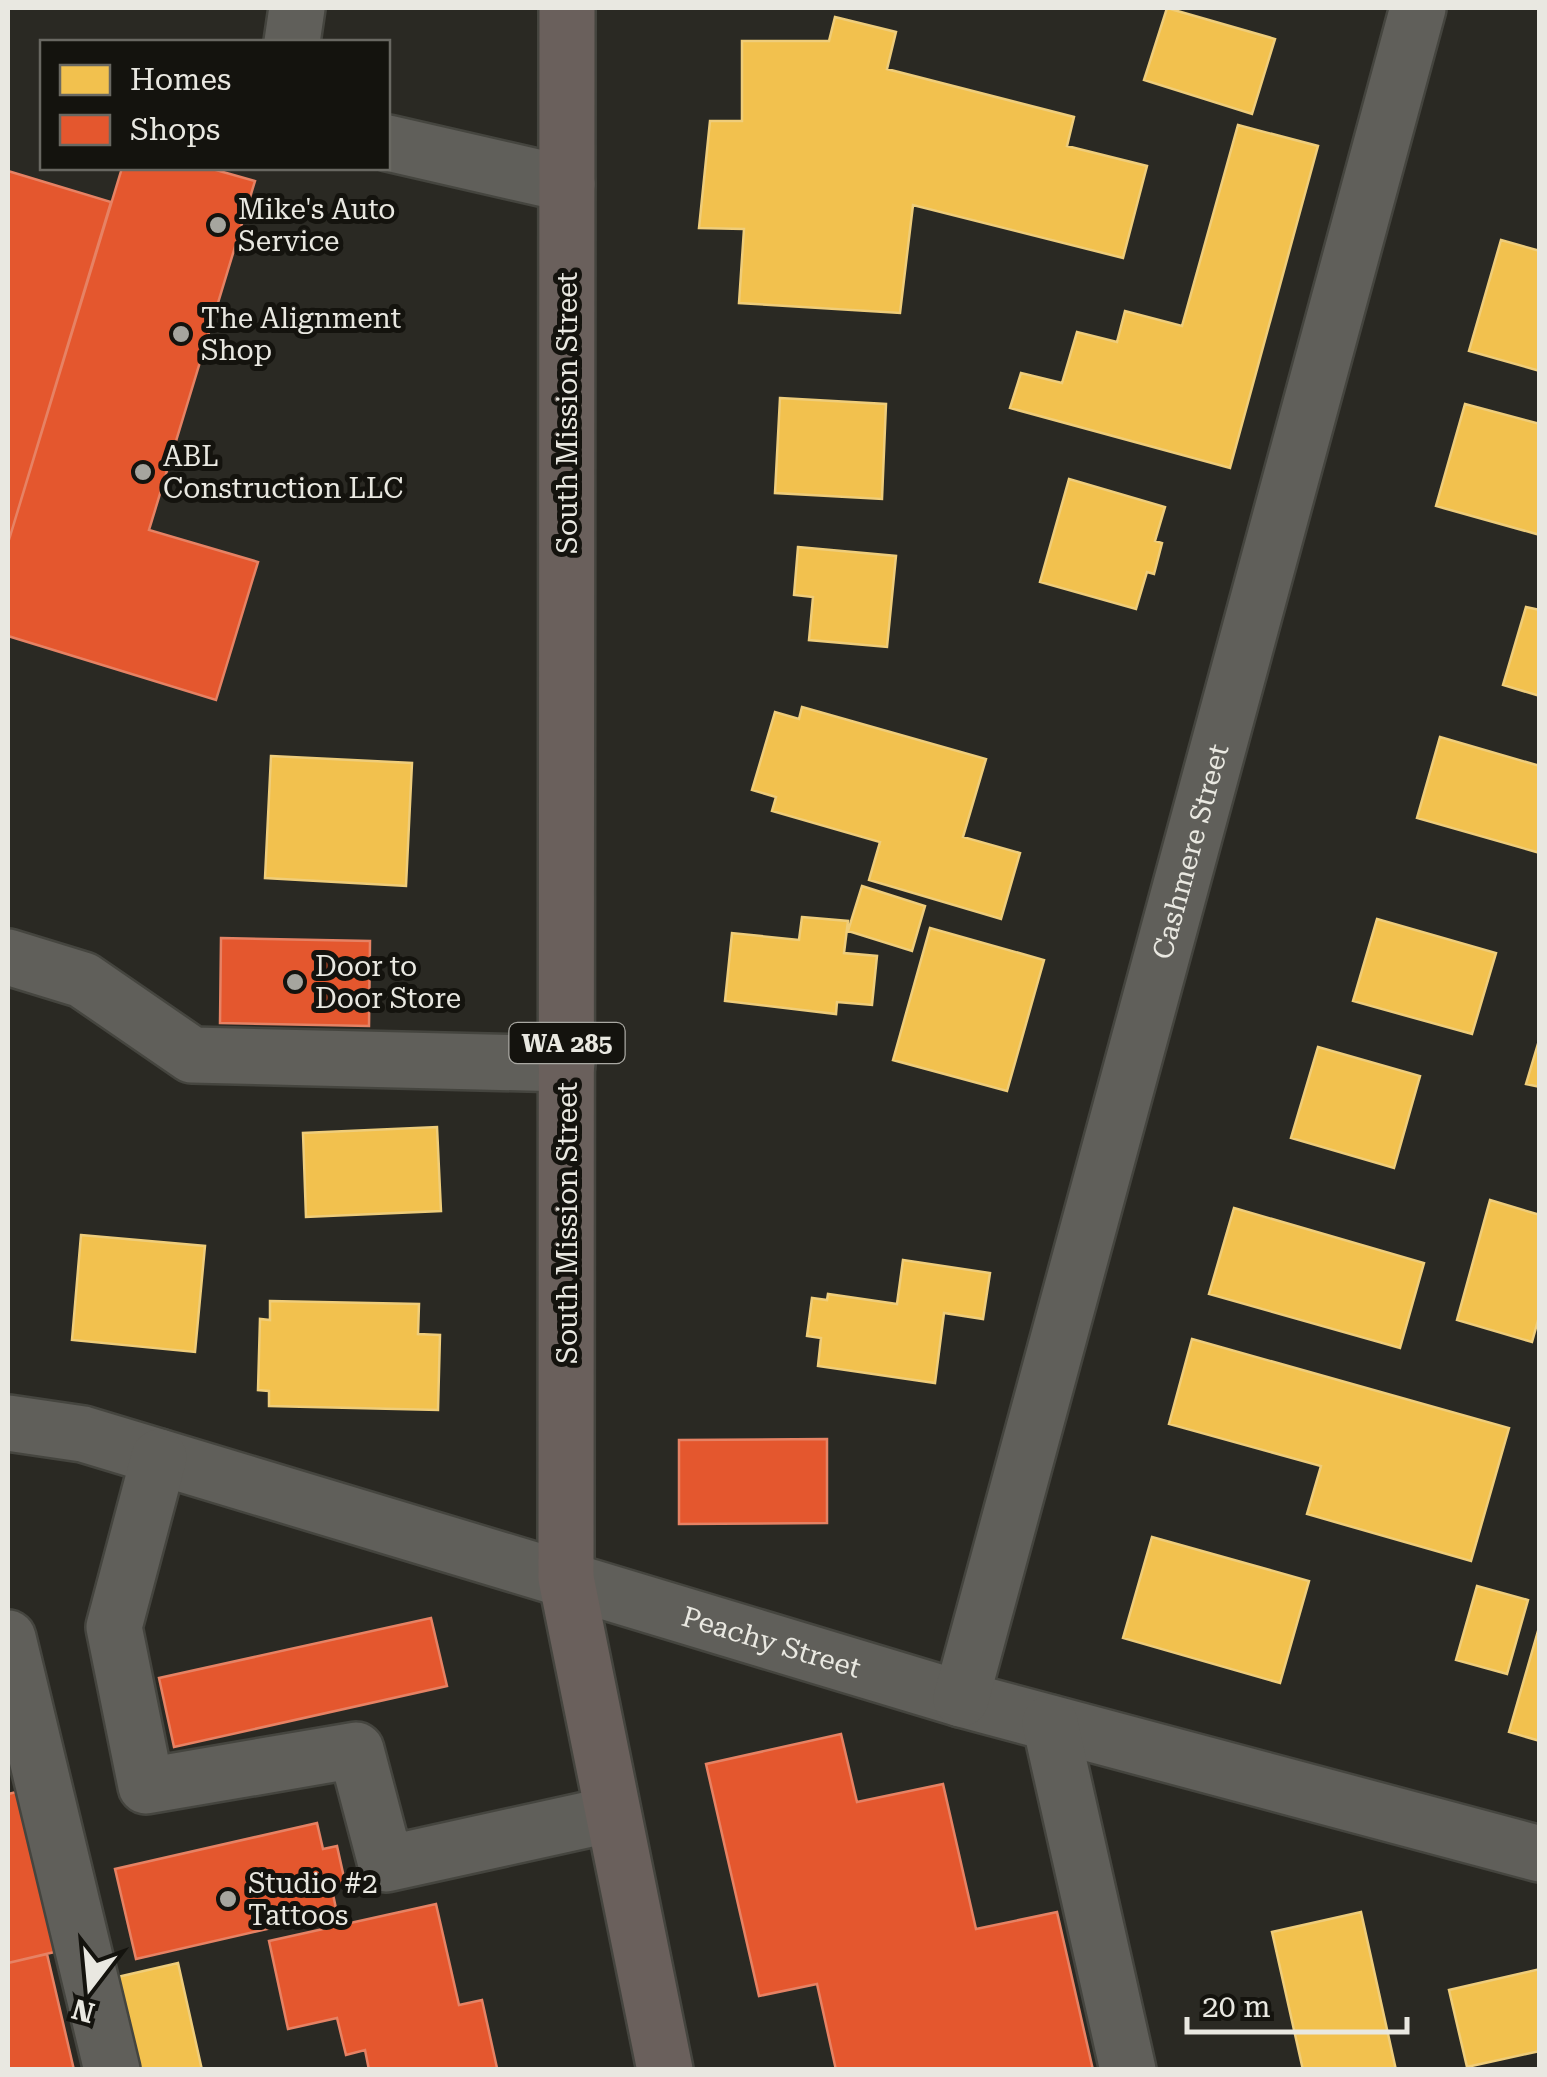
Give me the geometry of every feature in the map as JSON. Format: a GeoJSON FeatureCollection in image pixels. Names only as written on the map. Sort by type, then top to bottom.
{"type":"FeatureCollection","features":[{"type":"Feature","properties":{"kind":"main road","name":"South Mission Street"},"geometry":{"type":"LineString","coordinates":[[567,8],[566,1578],[664,2070]]}},
{"type":"Feature","properties":{"kind":"street"},"geometry":{"type":"LineString","coordinates":[[292,40],[297,8]]}},
{"type":"Feature","properties":{"kind":"street","name":"Cashmere Street"},"geometry":{"type":"LineString","coordinates":[[962,1698],[1418,8]]}},
{"type":"Feature","properties":{"kind":"street"},"geometry":{"type":"LineString","coordinates":[[390,143],[567,184]]}},
{"type":"Feature","properties":{"kind":"street"},"geometry":{"type":"LineString","coordinates":[[8,957],[82,980],[192,1054],[567,1064]]}},
{"type":"Feature","properties":{"kind":"street","name":"Peachy Street"},"geometry":{"type":"LineString","coordinates":[[8,1423],[83,1434],[962,1698],[1540,1854]]}},
{"type":"Feature","properties":{"kind":"street"},"geometry":{"type":"LineString","coordinates":[[159,1457],[114,1627],[146,1786],[356,1750],[386,1864],[614,1814]]}},
{"type":"Feature","properties":{"kind":"street"},"geometry":{"type":"LineString","coordinates":[[8,1638],[112,2070]]}},
{"type":"Feature","properties":{"kind":"street"},"geometry":{"type":"LineString","coordinates":[[1050,1723],[1128,2070]]}},
{"type":"Feature","properties":{"kind":"building: Homes"},"geometry":{"type":"Polygon","coordinates":[[[1167,8],[1275,39],[1252,114],[1144,80],[1167,8]]]}},
{"type":"Feature","properties":{"kind":"building: Homes"},"geometry":{"type":"Polygon","coordinates":[[[835,17],[896,32],[887,69],[1074,117],[1067,146],[1147,166],[1123,258],[913,205],[900,313],[739,303],[744,229],[699,228],[710,121],[742,121],[742,41],[829,41],[835,17]]]}},
{"type":"Feature","properties":{"kind":"building: Homes"},"geometry":{"type":"Polygon","coordinates":[[[1238,125],[1318,146],[1230,468],[1010,408],[1021,373],[1062,383],[1077,332],[1117,342],[1125,311],[1182,326],[1238,125]]]}},
{"type":"Feature","properties":{"kind":"building: Homes"},"geometry":{"type":"Polygon","coordinates":[[[1501,240],[1540,251],[1540,371],[1469,351],[1501,240]]]}},
{"type":"Feature","properties":{"kind":"building: Homes"},"geometry":{"type":"Polygon","coordinates":[[[780,398],[886,404],[882,499],[775,493],[780,398]]]}},
{"type":"Feature","properties":{"kind":"building: Homes"},"geometry":{"type":"Polygon","coordinates":[[[1465,404],[1540,424],[1540,535],[1436,506],[1465,404]]]}},
{"type":"Feature","properties":{"kind":"building: Homes"},"geometry":{"type":"Polygon","coordinates":[[[1069,479],[1165,507],[1155,541],[1162,543],[1154,574],[1147,572],[1136,609],[1040,582],[1069,479]]]}},
{"type":"Feature","properties":{"kind":"building: Homes"},"geometry":{"type":"Polygon","coordinates":[[[798,547],[896,556],[887,647],[809,640],[813,597],[794,595],[798,547]]]}},
{"type":"Feature","properties":{"kind":"building: Homes"},"geometry":{"type":"Polygon","coordinates":[[[1526,607],[1540,610],[1540,696],[1503,685],[1526,607]]]}},
{"type":"Feature","properties":{"kind":"building: Homes"},"geometry":{"type":"Polygon","coordinates":[[[802,707],[986,759],[963,837],[1020,853],[1001,919],[869,880],[880,842],[772,811],[776,797],[752,790],[775,712],[799,719],[802,707]]]}},
{"type":"Feature","properties":{"kind":"building: Homes"},"geometry":{"type":"Polygon","coordinates":[[[1440,737],[1540,766],[1540,853],[1417,818],[1440,737]]]}},
{"type":"Feature","properties":{"kind":"building: Homes"},"geometry":{"type":"Polygon","coordinates":[[[271,756],[412,763],[406,886],[265,878],[271,756]]]}},
{"type":"Feature","properties":{"kind":"building: Homes"},"geometry":{"type":"Polygon","coordinates":[[[862,886],[925,906],[912,951],[848,931],[862,886]]]}},
{"type":"Feature","properties":{"kind":"building: Homes"},"geometry":{"type":"Polygon","coordinates":[[[802,917],[848,921],[844,953],[877,956],[872,1005],[837,1002],[836,1014],[725,1001],[732,933],[799,940],[802,917]]]}},
{"type":"Feature","properties":{"kind":"building: Homes"},"geometry":{"type":"Polygon","coordinates":[[[1377,919],[1496,953],[1472,1034],[1353,1001],[1377,919]]]}},
{"type":"Feature","properties":{"kind":"building: Homes"},"geometry":{"type":"Polygon","coordinates":[[[930,928],[1044,960],[1007,1091],[893,1060],[930,928]]]}},
{"type":"Feature","properties":{"kind":"building: Homes"},"geometry":{"type":"Polygon","coordinates":[[[1540,1037],[1540,1087],[1526,1084],[1540,1037]]]}},
{"type":"Feature","properties":{"kind":"building: Homes"},"geometry":{"type":"Polygon","coordinates":[[[1318,1047],[1420,1076],[1394,1168],[1291,1138],[1318,1047]]]}},
{"type":"Feature","properties":{"kind":"building: Homes"},"geometry":{"type":"Polygon","coordinates":[[[437,1127],[441,1211],[306,1217],[303,1133],[437,1127]]]}},
{"type":"Feature","properties":{"kind":"building: Homes"},"geometry":{"type":"Polygon","coordinates":[[[1490,1200],[1540,1215],[1540,1313],[1532,1342],[1457,1320],[1490,1200]]]}},
{"type":"Feature","properties":{"kind":"building: Homes"},"geometry":{"type":"Polygon","coordinates":[[[1234,1208],[1424,1263],[1400,1348],[1209,1294],[1234,1208]]]}},
{"type":"Feature","properties":{"kind":"building: Homes"},"geometry":{"type":"Polygon","coordinates":[[[81,1235],[205,1246],[195,1352],[72,1340],[81,1235]]]}},
{"type":"Feature","properties":{"kind":"building: Homes"},"geometry":{"type":"Polygon","coordinates":[[[903,1260],[990,1273],[983,1319],[944,1313],[935,1383],[818,1366],[821,1338],[807,1336],[812,1298],[827,1300],[828,1294],[897,1304],[903,1260]]]}},
{"type":"Feature","properties":{"kind":"building: Homes"},"geometry":{"type":"Polygon","coordinates":[[[270,1301],[419,1304],[418,1334],[440,1335],[438,1410],[269,1406],[269,1391],[258,1390],[260,1319],[270,1320],[270,1301]]]}},
{"type":"Feature","properties":{"kind":"building: Homes"},"geometry":{"type":"Polygon","coordinates":[[[1192,1339],[1509,1428],[1471,1561],[1307,1514],[1321,1466],[1169,1424],[1192,1339]]]}},
{"type":"Feature","properties":{"kind":"building: Homes"},"geometry":{"type":"Polygon","coordinates":[[[1152,1537],[1309,1581],[1280,1683],[1123,1638],[1152,1537]]]}},
{"type":"Feature","properties":{"kind":"building: Homes"},"geometry":{"type":"Polygon","coordinates":[[[1477,1586],[1528,1600],[1507,1674],[1456,1660],[1477,1586]]]}},
{"type":"Feature","properties":{"kind":"building: Homes"},"geometry":{"type":"Polygon","coordinates":[[[1540,1624],[1540,1741],[1509,1732],[1540,1624]]]}},
{"type":"Feature","properties":{"kind":"building: Homes"},"geometry":{"type":"Polygon","coordinates":[[[1361,1912],[1396,2070],[1303,2070],[1272,1932],[1361,1912]]]}},
{"type":"Feature","properties":{"kind":"building: Homes"},"geometry":{"type":"Polygon","coordinates":[[[178,1963],[202,2070],[129,2070],[109,1979],[178,1963]]]}},
{"type":"Feature","properties":{"kind":"building: Homes"},"geometry":{"type":"Polygon","coordinates":[[[1540,1969],[1540,2051],[1467,2067],[1449,1990],[1540,1969]]]}},
{"type":"Feature","properties":{"kind":"building: Shops"},"geometry":{"type":"Polygon","coordinates":[[[121,170],[216,170],[255,181],[149,530],[258,562],[216,700],[8,636],[8,543],[121,170]]]}},
{"type":"Feature","properties":{"kind":"building: Shops"},"geometry":{"type":"Polygon","coordinates":[[[8,171],[111,202],[8,543],[8,171]]]}},
{"type":"Feature","properties":{"kind":"building: Shops","name":"Door to Door Store"},"geometry":{"type":"Polygon","coordinates":[[[221,938],[370,941],[369,1026],[220,1023],[221,938]]]}},
{"type":"Feature","properties":{"kind":"building: Shops"},"geometry":{"type":"Polygon","coordinates":[[[827,1439],[827,1523],[679,1524],[679,1440],[827,1439]]]}},
{"type":"Feature","properties":{"kind":"building: Shops"},"geometry":{"type":"Polygon","coordinates":[[[431,1618],[447,1686],[174,1747],[159,1678],[431,1618]]]}},
{"type":"Feature","properties":{"kind":"building: Shops"},"geometry":{"type":"Polygon","coordinates":[[[841,1734],[857,1802],[943,1784],[976,1929],[1057,1912],[1093,2070],[836,2070],[817,1984],[759,1996],[706,1764],[841,1734]]]}},
{"type":"Feature","properties":{"kind":"building: Shops"},"geometry":{"type":"Polygon","coordinates":[[[25,1790],[63,1950],[8,1963],[8,1794],[25,1790]]]}},
{"type":"Feature","properties":{"kind":"building: Shops","name":"Studio #2 Tattoos"},"geometry":{"type":"Polygon","coordinates":[[[317,1823],[323,1849],[337,1846],[345,1882],[331,1885],[337,1913],[136,1959],[115,1869],[317,1823]]]}},
{"type":"Feature","properties":{"kind":"building: Shops"},"geometry":{"type":"Polygon","coordinates":[[[436,1904],[459,2005],[482,2000],[497,2068],[369,2070],[365,2050],[346,2055],[337,2018],[288,2029],[269,1941],[436,1904]]]}},
{"type":"Feature","properties":{"kind":"building: Shops"},"geometry":{"type":"Polygon","coordinates":[[[47,1954],[74,2070],[8,2070],[8,1963],[47,1954]]]}},
{"type":"Feature","properties":{"kind":"place","name":"Mike's Auto Service"},"geometry":{"type":"Point","coordinates":[218,225]}},
{"type":"Feature","properties":{"kind":"place","name":"The Alignment Shop"},"geometry":{"type":"Point","coordinates":[181,334]}},
{"type":"Feature","properties":{"kind":"place","name":"ABL Construction LLC"},"geometry":{"type":"Point","coordinates":[143,472]}},
{"type":"Feature","properties":{"kind":"place","name":"Door to Door Store"},"geometry":{"type":"Point","coordinates":[295,982]}},
{"type":"Feature","properties":{"kind":"place","name":"Studio #2 Tattoos"},"geometry":{"type":"Point","coordinates":[228,1899]}}]}
